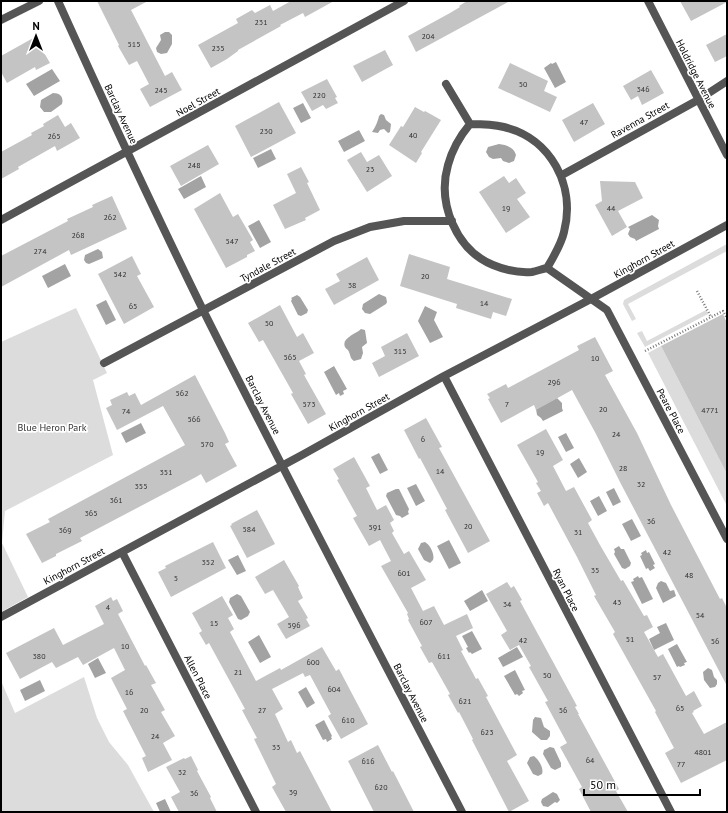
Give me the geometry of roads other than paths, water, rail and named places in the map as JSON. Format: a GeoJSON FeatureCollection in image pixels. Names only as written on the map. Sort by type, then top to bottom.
{"type":"FeatureCollection","features":[{"type":"Feature","properties":{"kind":"street"},"geometry":{"type":"LineString","coordinates":[[1,20],[39,1]]}},
{"type":"Feature","properties":{"kind":"street","name":"Barclay Avenue"},"geometry":{"type":"LineString","coordinates":[[58,1],[127,152],[204,311],[462,812]]}},
{"type":"Feature","properties":{"kind":"street","name":"Noel Street"},"geometry":{"type":"LineString","coordinates":[[1,220],[404,1]]}},
{"type":"Feature","properties":{"kind":"street","name":"Holdridge Avenue"},"geometry":{"type":"LineString","coordinates":[[648,1],[727,156]]}},
{"type":"Feature","properties":{"kind":"street","name":"Ravenna Street"},"geometry":{"type":"LineString","coordinates":[[562,175],[698,100],[727,81]]}},
{"type":"Feature","properties":{"kind":"street"},"geometry":{"type":"LineString","coordinates":[[446,84],[470,124]]}},
{"type":"Feature","properties":{"kind":"street"},"geometry":{"type":"LineString","coordinates":[[470,124],[504,127],[520,133],[533,141],[546,152],[562,175],[566,193],[567,210],[564,231],[559,247],[547,268],[532,272],[516,272],[503,269],[487,263],[474,254],[461,240],[452,221],[447,204],[445,187],[448,166],[455,146],[470,124]]}},
{"type":"Feature","properties":{"kind":"street","name":"Tyndale Street"},"geometry":{"type":"LineString","coordinates":[[104,363],[334,241],[370,227],[404,221],[452,221]]}},
{"type":"Feature","properties":{"kind":"street","name":"Kinghorn Street"},"geometry":{"type":"LineString","coordinates":[[1,617],[444,376],[591,299],[727,225]]}},
{"type":"Feature","properties":{"kind":"street","name":"Peare Place"},"geometry":{"type":"LineString","coordinates":[[547,268],[607,310],[727,539]]}},
{"type":"Feature","properties":{"kind":"street","name":"Ryan Place"},"geometry":{"type":"LineString","coordinates":[[444,376],[671,812]]}},
{"type":"Feature","properties":{"kind":"street","name":"Allen Place"},"geometry":{"type":"LineString","coordinates":[[122,552],[256,812]]}},
{"type":"Feature","properties":{"kind":"park label","name":"Blue Heron Park"},"geometry":{"type":"Point","coordinates":[52,427]}}]}
